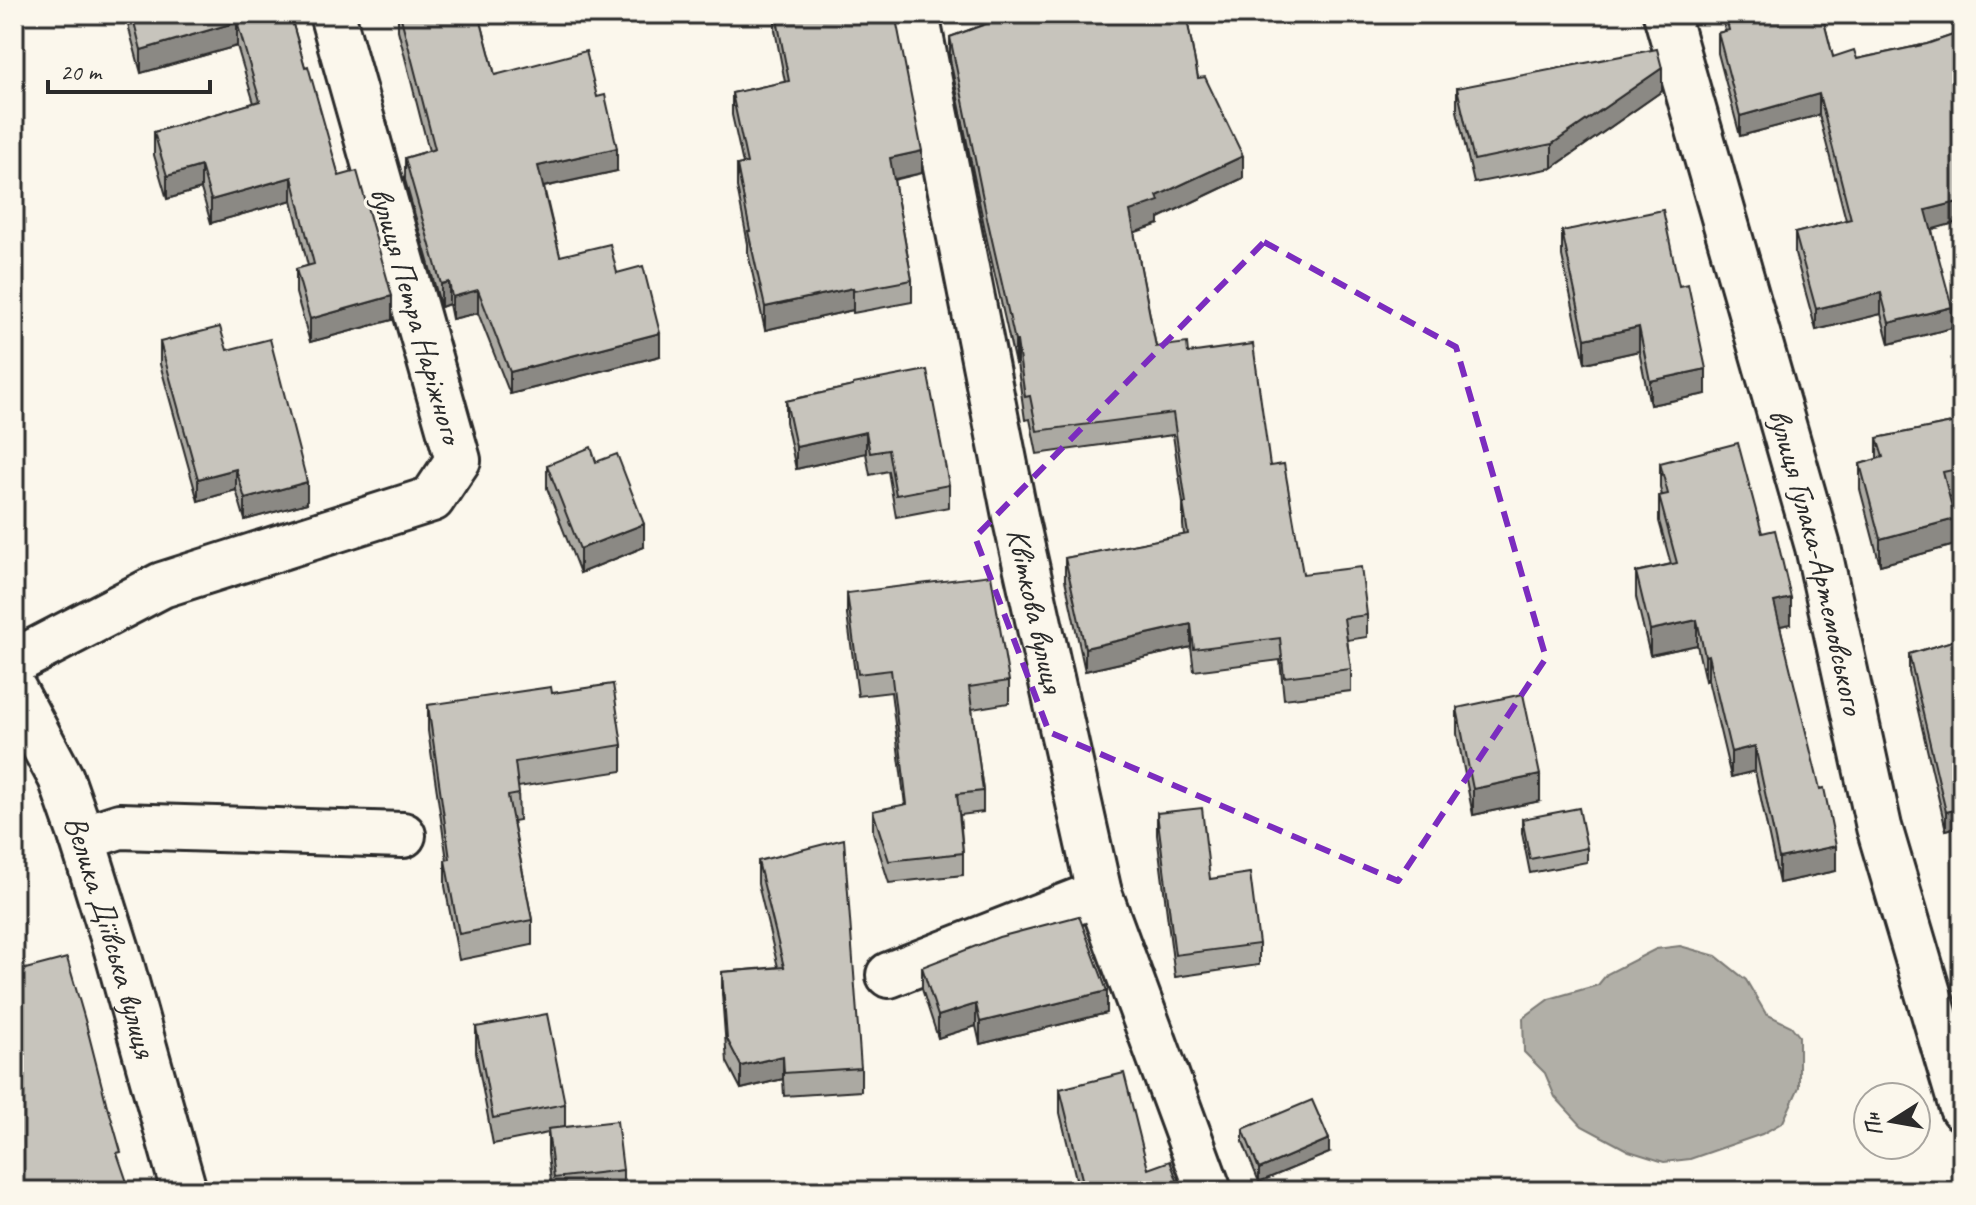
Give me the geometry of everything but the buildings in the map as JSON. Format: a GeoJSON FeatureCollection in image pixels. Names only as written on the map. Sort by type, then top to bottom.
{"type":"FeatureCollection","features":[{"type":"Feature","properties":{"kind":"street","name":"вулиця Петра Наріжного"},"geometry":{"type":"LineString","coordinates":[[14,662],[162,585],[432,499],[458,460],[332,14]]}},
{"type":"Feature","properties":{"kind":"street","name":"Квіткова вулиця"},"geometry":{"type":"LineString","coordinates":[[916,14],[1015,516],[1099,893],[1209,1191]]}},
{"type":"Feature","properties":{"kind":"street","name":"вулиця Гулака-Артемовського"},"geometry":{"type":"LineString","coordinates":[[1666,14],[1818,547],[1879,827],[1962,1108]]}},
{"type":"Feature","properties":{"kind":"street","name":"Велика Діївська вулиця"},"geometry":{"type":"LineString","coordinates":[[14,690],[61,778],[82,838],[117,950],[184,1191]]}},
{"type":"Feature","properties":{"kind":"street"},"geometry":{"type":"LineString","coordinates":[[82,838],[120,826],[403,835]]}},
{"type":"Feature","properties":{"kind":"street"},"geometry":{"type":"LineString","coordinates":[[889,975],[1099,893]]}},
{"type":"Feature","properties":{"kind":"highlighted area"},"geometry":{"type":"Polygon","coordinates":[[[1264,242],[1456,347],[1546,658],[1398,881],[1049,732],[975,537],[1264,242]]]}},
{"type":"Feature","properties":{"kind":"shaded area"},"geometry":{"type":"Polygon","coordinates":[[[1680,946],[1716,956],[1746,980],[1766,1014],[1791,1026],[1799,1036],[1799,1087],[1783,1122],[1762,1134],[1690,1159],[1664,1162],[1629,1151],[1582,1126],[1555,1097],[1545,1073],[1524,1052],[1523,1018],[1549,999],[1598,985],[1607,974],[1656,949],[1680,946]]]}}]}
